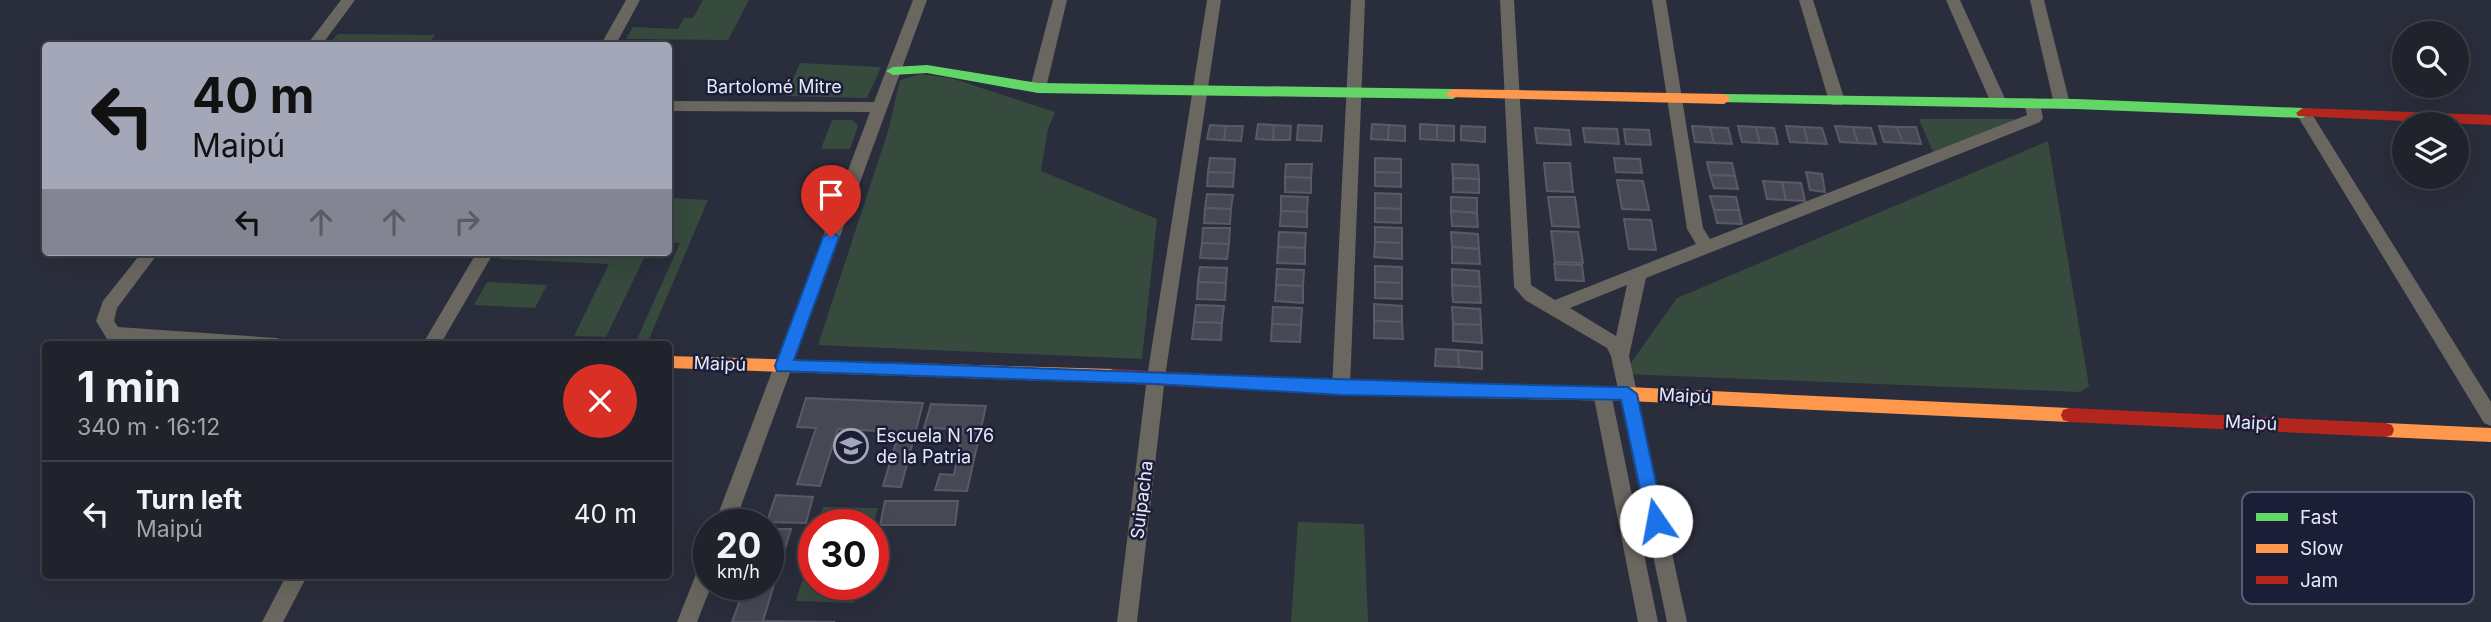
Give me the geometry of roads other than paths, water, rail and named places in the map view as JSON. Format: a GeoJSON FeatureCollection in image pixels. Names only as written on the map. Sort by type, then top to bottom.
{"type":"FeatureCollection","features":[{"type":"Feature","properties":{"kind":"street"},"geometry":{"type":"LineString","coordinates":[[316,42],[348,0]]}},
{"type":"Feature","properties":{"kind":"street"},"geometry":{"type":"LineString","coordinates":[[609,42],[634,0]]}},
{"type":"Feature","properties":{"kind":"street"},"geometry":{"type":"LineString","coordinates":[[730,509],[920,0]]}},
{"type":"Feature","properties":{"kind":"street"},"geometry":{"type":"LineString","coordinates":[[1038,88],[1060,0]]}},
{"type":"Feature","properties":{"kind":"street","name":"Suipacha"},"geometry":{"type":"LineString","coordinates":[[1127,622],[1156,377],[1214,0]]}},
{"type":"Feature","properties":{"kind":"street"},"geometry":{"type":"LineString","coordinates":[[1341,388],[1358,0]]}},
{"type":"Feature","properties":{"kind":"street"},"geometry":{"type":"LineString","coordinates":[[1507,0],[1523,287],[1531,295],[1613,343],[1620,356],[1677,622]]}},
{"type":"Feature","properties":{"kind":"street"},"geometry":{"type":"LineString","coordinates":[[1659,0],[1695,229],[1707,248]]}},
{"type":"Feature","properties":{"kind":"street"},"geometry":{"type":"LineString","coordinates":[[1805,0],[1837,101]]}},
{"type":"Feature","properties":{"kind":"street"},"geometry":{"type":"LineString","coordinates":[[1953,0],[1998,103]]}},
{"type":"Feature","properties":{"kind":"street"},"geometry":{"type":"LineString","coordinates":[[2037,0],[2062,104]]}},
{"type":"Feature","properties":{"kind":"street"},"geometry":{"type":"LineString","coordinates":[[893,71],[927,69],[1038,88],[1676,100],[2032,103],[2491,120]]}},
{"type":"Feature","properties":{"kind":"street"},"geometry":{"type":"LineString","coordinates":[[1554,307],[2035,118],[2032,103]]}},
{"type":"Feature","properties":{"kind":"street","name":"Bartolomé Mitre"},"geometry":{"type":"LineString","coordinates":[[672,106],[879,107]]}},
{"type":"Feature","properties":{"kind":"street"},"geometry":{"type":"LineString","coordinates":[[2305,115],[2491,418]]}},
{"type":"Feature","properties":{"kind":"street"},"geometry":{"type":"LineString","coordinates":[[148,256],[108,306],[105,321],[113,334],[217,341]]}},
{"type":"Feature","properties":{"kind":"street"},"geometry":{"type":"LineString","coordinates":[[433,341],[484,256]]}},
{"type":"Feature","properties":{"kind":"street"},"geometry":{"type":"LineString","coordinates":[[1620,356],[1638,274]]}},
{"type":"Feature","properties":{"kind":"street","name":"Maipú"},"geometry":{"type":"LineString","coordinates":[[672,362],[1156,377],[1341,388],[1628,394],[2491,435]]}},
{"type":"Feature","properties":{"kind":"street"},"geometry":{"type":"LineString","coordinates":[[1602,393],[1648,622]]}},
{"type":"Feature","properties":{"kind":"street"},"geometry":{"type":"LineString","coordinates":[[272,622],[295,579]]}},
{"type":"Feature","properties":{"kind":"street"},"geometry":{"type":"LineString","coordinates":[[687,622],[695,600]]}},
{"type":"Feature","properties":{"kind":"place","name":"Escuela N 176 de la Patria"},"geometry":{"type":"Point","coordinates":[851,446]}}]}
